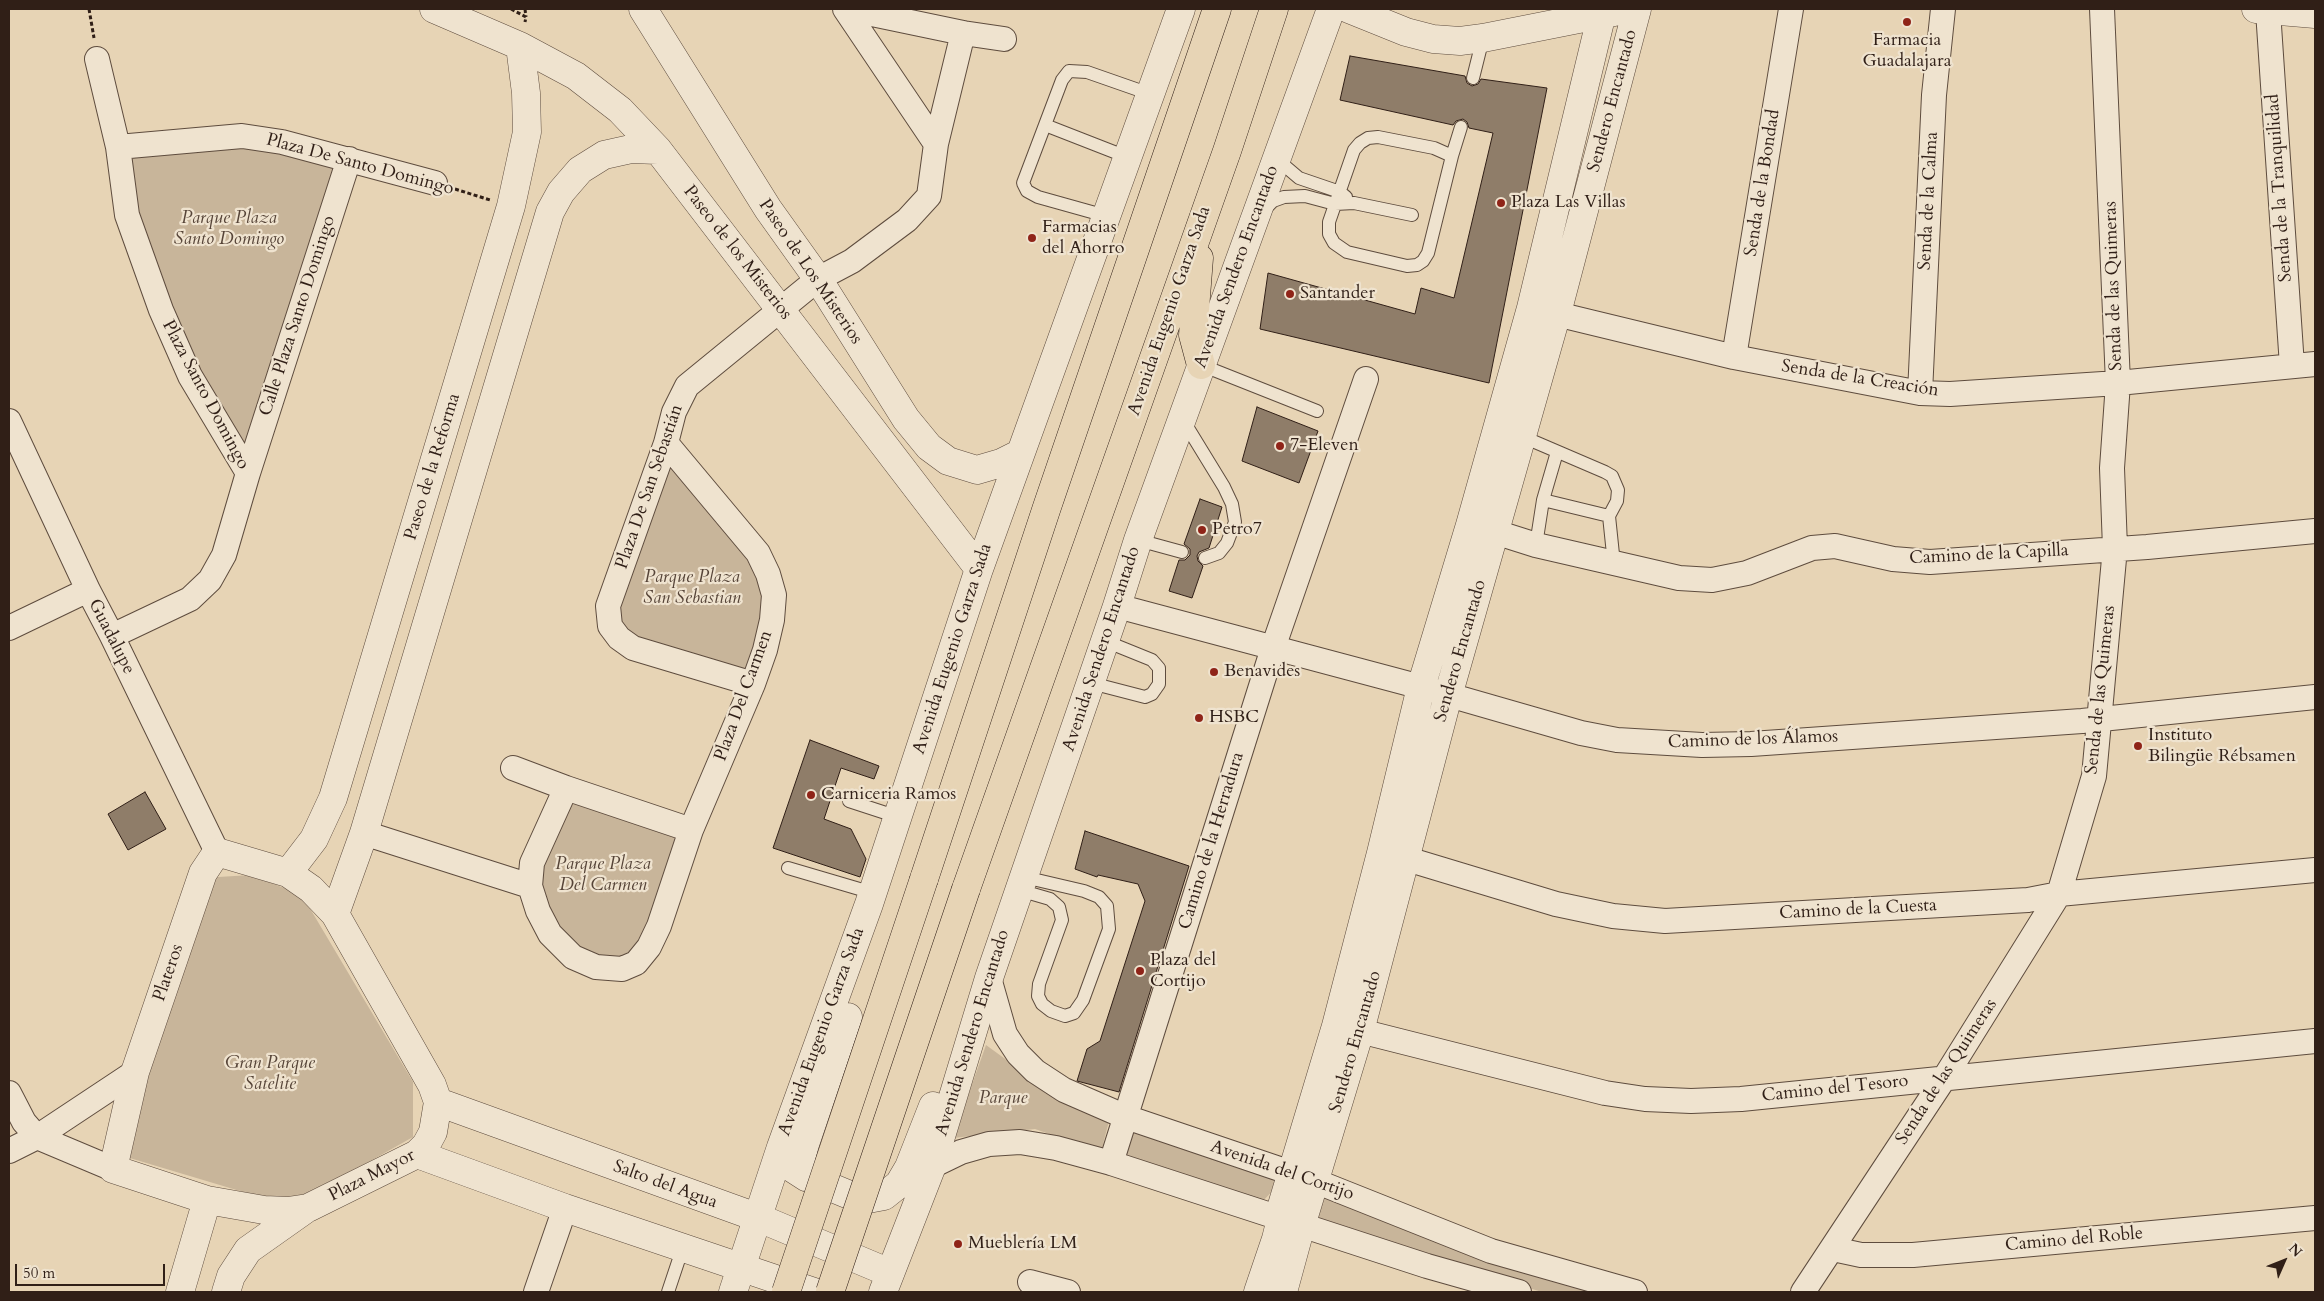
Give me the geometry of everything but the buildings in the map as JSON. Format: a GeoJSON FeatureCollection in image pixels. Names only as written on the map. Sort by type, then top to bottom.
{"type":"FeatureCollection","features":[{"type":"Feature","properties":{"kind":"highway"},"geometry":{"type":"LineString","coordinates":[[786,1292],[1051,498],[1217,9]]}},
{"type":"Feature","properties":{"kind":"highway","name":"Avenida Eugenio Garza Sada"},"geometry":{"type":"LineString","coordinates":[[830,1292],[966,889],[1274,9]]}},
{"type":"Feature","properties":{"kind":"highway"},"geometry":{"type":"LineString","coordinates":[[1201,365],[1192,335],[1200,253],[1210,196]]}},
{"type":"Feature","properties":{"kind":"street","name":"Paseo de los Misterios"},"geometry":{"type":"LineString","coordinates":[[434,9],[520,46],[576,76],[620,110],[658,150],[979,569]]}},
{"type":"Feature","properties":{"kind":"street","name":"Paseo de Los Misterios"},"geometry":{"type":"LineString","coordinates":[[643,9],[768,209],[818,280],[906,419],[929,447],[948,461],[976,470],[1001,463],[1019,454]]}},
{"type":"Feature","properties":{"kind":"street"},"geometry":{"type":"LineString","coordinates":[[847,9],[963,33],[1004,39]]}},
{"type":"Feature","properties":{"kind":"street"},"geometry":{"type":"LineString","coordinates":[[847,9],[936,144]]}},
{"type":"Feature","properties":{"kind":"street","name":"Avenida Eugenio Garza Sada"},"geometry":{"type":"LineString","coordinates":[[737,1280],[781,1147],[871,898],[979,569],[1019,454],[1181,9]]}},
{"type":"Feature","properties":{"kind":"street","name":"Avenida Sendero Encantado"},"geometry":{"type":"LineString","coordinates":[[887,1283],[932,1166],[989,978],[1106,641],[1138,540],[1331,9]]}},
{"type":"Feature","properties":{"kind":"street"},"geometry":{"type":"LineString","coordinates":[[1349,9],[1400,20],[1433,38],[1460,41],[1483,38],[1603,11],[1631,9]]}},
{"type":"Feature","properties":{"kind":"street","name":"Sendero Encantado"},"geometry":{"type":"LineString","coordinates":[[1303,1177],[1336,1026],[1381,853],[1421,687],[1470,525],[1544,311],[1637,9]]}},
{"type":"Feature","properties":{"kind":"street","name":"Senda de la Bondad"},"geometry":{"type":"LineString","coordinates":[[1734,357],[1791,9]]}},
{"type":"Feature","properties":{"kind":"street","name":"Senda de la Calma"},"geometry":{"type":"LineString","coordinates":[[1920,393],[1934,95],[1943,9]]}},
{"type":"Feature","properties":{"kind":"street","name":"Senda de las Quimeras"},"geometry":{"type":"LineString","coordinates":[[1803,1292],[1945,1077],[2059,894],[2094,776],[2115,548],[2112,468],[2118,383],[2102,9]]}},
{"type":"Feature","properties":{"kind":"street"},"geometry":{"type":"LineString","coordinates":[[2262,10],[2315,14]]}},
{"type":"Feature","properties":{"kind":"street","name":"Senda de la Tranquilidad"},"geometry":{"type":"LineString","coordinates":[[2262,10],[2304,365]]}},
{"type":"Feature","properties":{"kind":"street","name":"Sendero Encantado"},"geometry":{"type":"LineString","coordinates":[[1291,1222],[1280,1212],[1303,1177],[1360,1031],[1407,860],[1448,696],[1521,436],[1603,11]]}},
{"type":"Feature","properties":{"kind":"street","name":"Plaza De San Sebastián"},"geometry":{"type":"LineString","coordinates":[[753,684],[633,648],[619,638],[610,626],[608,606],[666,443],[674,412],[687,386],[780,308],[818,280],[852,261],[907,220],[929,196],[936,144],[963,33]]}},
{"type":"Feature","properties":{"kind":"street","name":"Paseo de la Reforma"},"geometry":{"type":"LineString","coordinates":[[288,873],[314,839],[333,798],[511,206],[527,132],[526,93],[520,46]]}},
{"type":"Feature","properties":{"kind":"street","name":"Plaza Santo Domingo"},"geometry":{"type":"LineString","coordinates":[[97,59],[118,147],[127,215],[160,310],[190,376],[248,473],[224,555],[210,580],[190,599],[112,636]]}},
{"type":"Feature","properties":{"kind":"street","name":"Plaza De Santo Domingo"},"geometry":{"type":"LineString","coordinates":[[118,147],[242,136],[282,142],[435,183]]}},
{"type":"Feature","properties":{"kind":"street"},"geometry":{"type":"LineString","coordinates":[[335,914],[364,833],[550,212],[561,192],[580,170],[604,155],[631,150],[658,150]]}},
{"type":"Feature","properties":{"kind":"street","name":"Calle Plaza Santo Domingo"},"geometry":{"type":"LineString","coordinates":[[248,473],[348,160]]}},
{"type":"Feature","properties":{"kind":"street","name":"Senda de la Creación"},"geometry":{"type":"LineString","coordinates":[[1544,311],[1734,357],[1920,393],[1950,394],[2118,383],[2304,365]]}},
{"type":"Feature","properties":{"kind":"street","name":"Camino de la Herradura"},"geometry":{"type":"LineString","coordinates":[[1111,1163],[1273,648],[1366,379]]}},
{"type":"Feature","properties":{"kind":"street","name":"Guadalupe"},"geometry":{"type":"LineString","coordinates":[[9,421],[88,590],[217,852]]}},
{"type":"Feature","properties":{"kind":"street","name":"Plaza Del Carmen"},"geometry":{"type":"LineString","coordinates":[[566,788],[532,863],[530,886],[538,911],[550,934],[573,957],[596,967],[622,969],[636,963],[649,947],[659,926],[691,830],[753,684],[765,650],[772,620],[774,595],[768,574],[758,553],[666,443]]}},
{"type":"Feature","properties":{"kind":"street","name":"Camino de la Capilla"},"geometry":{"type":"LineString","coordinates":[[1495,532],[1536,545],[1614,564],[1679,578],[1712,580],[1747,573],[1812,548],[1827,546],[1860,550],[1893,559],[1930,562],[2147,547],[2315,531]]}},
{"type":"Feature","properties":{"kind":"street"},"geometry":{"type":"LineString","coordinates":[[9,628],[88,590]]}},
{"type":"Feature","properties":{"kind":"street","name":"Camino de los Álamos"},"geometry":{"type":"LineString","coordinates":[[1117,606],[1421,687],[1581,733],[1618,740],[1702,745],[1751,744],[2100,719],[2315,697]]}},
{"type":"Feature","properties":{"kind":"street"},"geometry":{"type":"LineString","coordinates":[[513,768],[691,830]]}},
{"type":"Feature","properties":{"kind":"street"},"geometry":{"type":"LineString","coordinates":[[364,833],[530,886]]}},
{"type":"Feature","properties":{"kind":"street"},"geometry":{"type":"LineString","coordinates":[[217,852],[288,873],[310,890],[335,914],[432,1085],[450,1107],[446,1164]]}},
{"type":"Feature","properties":{"kind":"street","name":"Plateros"},"geometry":{"type":"LineString","coordinates":[[113,1169],[135,1072],[203,873],[217,852]]}},
{"type":"Feature","properties":{"kind":"street","name":"Camino de la Cuesta"},"geometry":{"type":"LineString","coordinates":[[1407,860],[1556,904],[1613,916],[1666,921],[2028,900],[2059,894],[2315,870]]}},
{"type":"Feature","properties":{"kind":"street"},"geometry":{"type":"LineString","coordinates":[[806,1177],[801,1159],[862,975],[867,954],[871,898]]}},
{"type":"Feature","properties":{"kind":"street"},"geometry":{"type":"LineString","coordinates":[[781,1147],[792,1168],[833,1190],[868,1199],[884,1196],[899,1184],[909,1167],[960,1042],[989,978]]}},
{"type":"Feature","properties":{"kind":"street","name":"Avenida del Cortijo"},"geometry":{"type":"LineString","coordinates":[[989,978],[1005,1034],[1018,1054],[1035,1071],[1064,1090],[1126,1117],[1303,1177],[1491,1251],[1635,1292]]}},
{"type":"Feature","properties":{"kind":"street","name":"Camino del Tesoro"},"geometry":{"type":"LineString","coordinates":[[1360,1031],[1605,1093],[1645,1099],[1691,1101],[1741,1099],[2315,1041]]}},
{"type":"Feature","properties":{"kind":"street"},"geometry":{"type":"LineString","coordinates":[[9,1151],[37,1137],[135,1072]]}},
{"type":"Feature","properties":{"kind":"street"},"geometry":{"type":"LineString","coordinates":[[9,1093],[24,1122],[37,1137]]}},
{"type":"Feature","properties":{"kind":"street","name":"Plaza Mayor"},"geometry":{"type":"LineString","coordinates":[[37,1137],[113,1169],[207,1200],[264,1210],[288,1211],[308,1208],[417,1154],[426,1145],[450,1107]]}},
{"type":"Feature","properties":{"kind":"street","name":"Salto del Agua"},"geometry":{"type":"LineString","coordinates":[[450,1107],[759,1218],[887,1283]]}},
{"type":"Feature","properties":{"kind":"street"},"geometry":{"type":"LineString","coordinates":[[932,1166],[961,1152],[989,1144],[1020,1142],[1056,1148],[1111,1163],[1427,1266],[1520,1292]]}},
{"type":"Feature","properties":{"kind":"street"},"geometry":{"type":"LineString","coordinates":[[417,1154],[565,1208],[683,1247],[737,1280],[814,1292]]}},
{"type":"Feature","properties":{"kind":"street"},"geometry":{"type":"LineString","coordinates":[[180,1292],[207,1200]]}},
{"type":"Feature","properties":{"kind":"street"},"geometry":{"type":"LineString","coordinates":[[226,1292],[231,1276],[248,1250],[308,1208]]}},
{"type":"Feature","properties":{"kind":"street"},"geometry":{"type":"LineString","coordinates":[[536,1292],[565,1208]]}},
{"type":"Feature","properties":{"kind":"street","name":"Camino del Roble"},"geometry":{"type":"LineString","coordinates":[[1833,1249],[1862,1255],[1913,1255],[2315,1218]]}},
{"type":"Feature","properties":{"kind":"street","name":"Sendero Encantado"},"geometry":{"type":"LineString","coordinates":[[1258,1292],[1291,1222]]}},
{"type":"Feature","properties":{"kind":"street","name":"Sendero Encantado"},"geometry":{"type":"LineString","coordinates":[[1283,1292],[1291,1222]]}},
{"type":"Feature","properties":{"kind":"street"},"geometry":{"type":"LineString","coordinates":[[1030,1282],[1068,1292]]}},
{"type":"Feature","properties":{"kind":"lane"},"geometry":{"type":"LineString","coordinates":[[1474,78],[1483,38]]}},
{"type":"Feature","properties":{"kind":"lane"},"geometry":{"type":"LineString","coordinates":[[1106,216],[1038,198],[1027,191],[1023,183],[1062,80],[1069,71],[1087,72],[1150,94]]}},
{"type":"Feature","properties":{"kind":"lane"},"geometry":{"type":"LineString","coordinates":[[1045,125],[1127,158]]}},
{"type":"Feature","properties":{"kind":"lane"},"geometry":{"type":"LineString","coordinates":[[1452,156],[1434,148],[1378,137],[1368,138],[1360,143],[1354,150],[1329,222],[1329,234],[1334,243],[1346,252],[1407,266],[1417,265],[1423,261],[1428,253],[1461,127]]}},
{"type":"Feature","properties":{"kind":"lane"},"geometry":{"type":"LineString","coordinates":[[1279,154],[1279,161],[1299,178],[1337,198],[1412,215]]}},
{"type":"Feature","properties":{"kind":"lane"},"geometry":{"type":"LineString","coordinates":[[1256,218],[1272,202],[1284,197],[1337,198]]}},
{"type":"Feature","properties":{"kind":"lane"},"geometry":{"type":"LineString","coordinates":[[1201,365],[1317,411]]}},
{"type":"Feature","properties":{"kind":"lane"},"geometry":{"type":"LineString","coordinates":[[1182,417],[1224,487],[1232,504],[1235,522],[1232,533],[1219,552],[1205,558]]}},
{"type":"Feature","properties":{"kind":"lane"},"geometry":{"type":"LineString","coordinates":[[1521,436],[1612,476],[1618,490],[1617,501],[1609,516],[1614,564]]}},
{"type":"Feature","properties":{"kind":"lane"},"geometry":{"type":"LineString","coordinates":[[1536,545],[1543,500],[1557,452]]}},
{"type":"Feature","properties":{"kind":"lane"},"geometry":{"type":"LineString","coordinates":[[1543,500],[1609,516]]}},
{"type":"Feature","properties":{"kind":"lane"},"geometry":{"type":"LineString","coordinates":[[1138,540],[1182,552]]}},
{"type":"Feature","properties":{"kind":"lane"},"geometry":{"type":"LineString","coordinates":[[1091,683],[1145,697],[1152,694],[1159,684],[1158,668],[1152,660],[1106,641]]}},
{"type":"Feature","properties":{"kind":"lane"},"geometry":{"type":"LineString","coordinates":[[849,801],[898,817]]}},
{"type":"Feature","properties":{"kind":"lane"},"geometry":{"type":"LineString","coordinates":[[788,868],[871,898]]}},
{"type":"Feature","properties":{"kind":"lane"},"geometry":{"type":"LineString","coordinates":[[1022,884],[1084,891],[1098,896],[1107,906],[1109,929],[1083,1000],[1079,1009],[1074,1013],[1065,1016],[1050,1011],[1042,1004],[1038,996],[1039,984],[1062,920],[1059,907],[1050,899],[1022,884]]}},
{"type":"Feature","properties":{"kind":"lane"},"geometry":{"type":"LineString","coordinates":[[668,1292],[683,1247]]}},
{"type":"Feature","properties":{"kind":"path"},"geometry":{"type":"LineString","coordinates":[[88,9],[97,59]]}},
{"type":"Feature","properties":{"kind":"path"},"geometry":{"type":"LineString","coordinates":[[525,9],[526,17]]}},
{"type":"Feature","properties":{"kind":"path","name":"Plaza De Santo Domingo"},"geometry":{"type":"LineString","coordinates":[[435,183],[511,206]]}},
{"type":"Feature","properties":{"kind":"green space","name":"Parque Plaza Santo Domingo"},"geometry":{"type":"Polygon","coordinates":[[[205,138],[349,159],[248,473],[161,310],[118,147],[205,138]]]}},
{"type":"Feature","properties":{"kind":"green space","name":"Parque Plaza San Sebastian"},"geometry":{"type":"Polygon","coordinates":[[[666,443],[768,574],[753,684],[633,648],[610,626],[666,443]]]}},
{"type":"Feature","properties":{"kind":"green space","name":"Parque Plaza Del Carmen"},"geometry":{"type":"Polygon","coordinates":[[[566,788],[691,830],[659,926],[622,969],[550,934],[532,863],[566,788]]]}},
{"type":"Feature","properties":{"kind":"green space","name":"Gran Parque Satelite"},"geometry":{"type":"Polygon","coordinates":[[[251,875],[302,895],[413,1082],[413,1137],[290,1206],[123,1156],[202,878],[251,875]]]}},
{"type":"Feature","properties":{"kind":"green space","name":"Parque"},"geometry":{"type":"Polygon","coordinates":[[[986,1045],[1030,1077],[1110,1117],[1101,1152],[1035,1129],[953,1138],[986,1045]]]}},
{"type":"Feature","properties":{"kind":"green space"},"geometry":{"type":"Polygon","coordinates":[[[1132,1125],[1285,1178],[1259,1205],[1123,1158],[1132,1125]]]}},
{"type":"Feature","properties":{"kind":"green space"},"geometry":{"type":"Polygon","coordinates":[[[1323,1190],[1615,1292],[1542,1292],[1317,1223],[1323,1190]]]}},
{"type":"Feature","properties":{"kind":"place","name":"Farmacia Guadalajara"},"geometry":{"type":"Point","coordinates":[1907,22]}},
{"type":"Feature","properties":{"kind":"place","name":"Plaza Las Villas"},"geometry":{"type":"Point","coordinates":[1501,203]}},
{"type":"Feature","properties":{"kind":"place","name":"Farmacias del Ahorro"},"geometry":{"type":"Point","coordinates":[1032,238]}},
{"type":"Feature","properties":{"kind":"place","name":"Santander"},"geometry":{"type":"Point","coordinates":[1290,294]}},
{"type":"Feature","properties":{"kind":"place","name":"7-Eleven"},"geometry":{"type":"Point","coordinates":[1280,446]}},
{"type":"Feature","properties":{"kind":"place","name":"Petro7"},"geometry":{"type":"Point","coordinates":[1202,530]}},
{"type":"Feature","properties":{"kind":"place","name":"Benavides"},"geometry":{"type":"Point","coordinates":[1214,672]}},
{"type":"Feature","properties":{"kind":"place","name":"HSBC"},"geometry":{"type":"Point","coordinates":[1199,718]}},
{"type":"Feature","properties":{"kind":"place","name":"Instituto Bilingüe Rébsamen"},"geometry":{"type":"Point","coordinates":[2138,746]}},
{"type":"Feature","properties":{"kind":"place","name":"Carniceria Ramos"},"geometry":{"type":"Point","coordinates":[811,795]}},
{"type":"Feature","properties":{"kind":"place","name":"Plaza del Cortijo"},"geometry":{"type":"Point","coordinates":[1140,971]}},
{"type":"Feature","properties":{"kind":"place","name":"Mueblería LM"},"geometry":{"type":"Point","coordinates":[958,1244]}}]}
